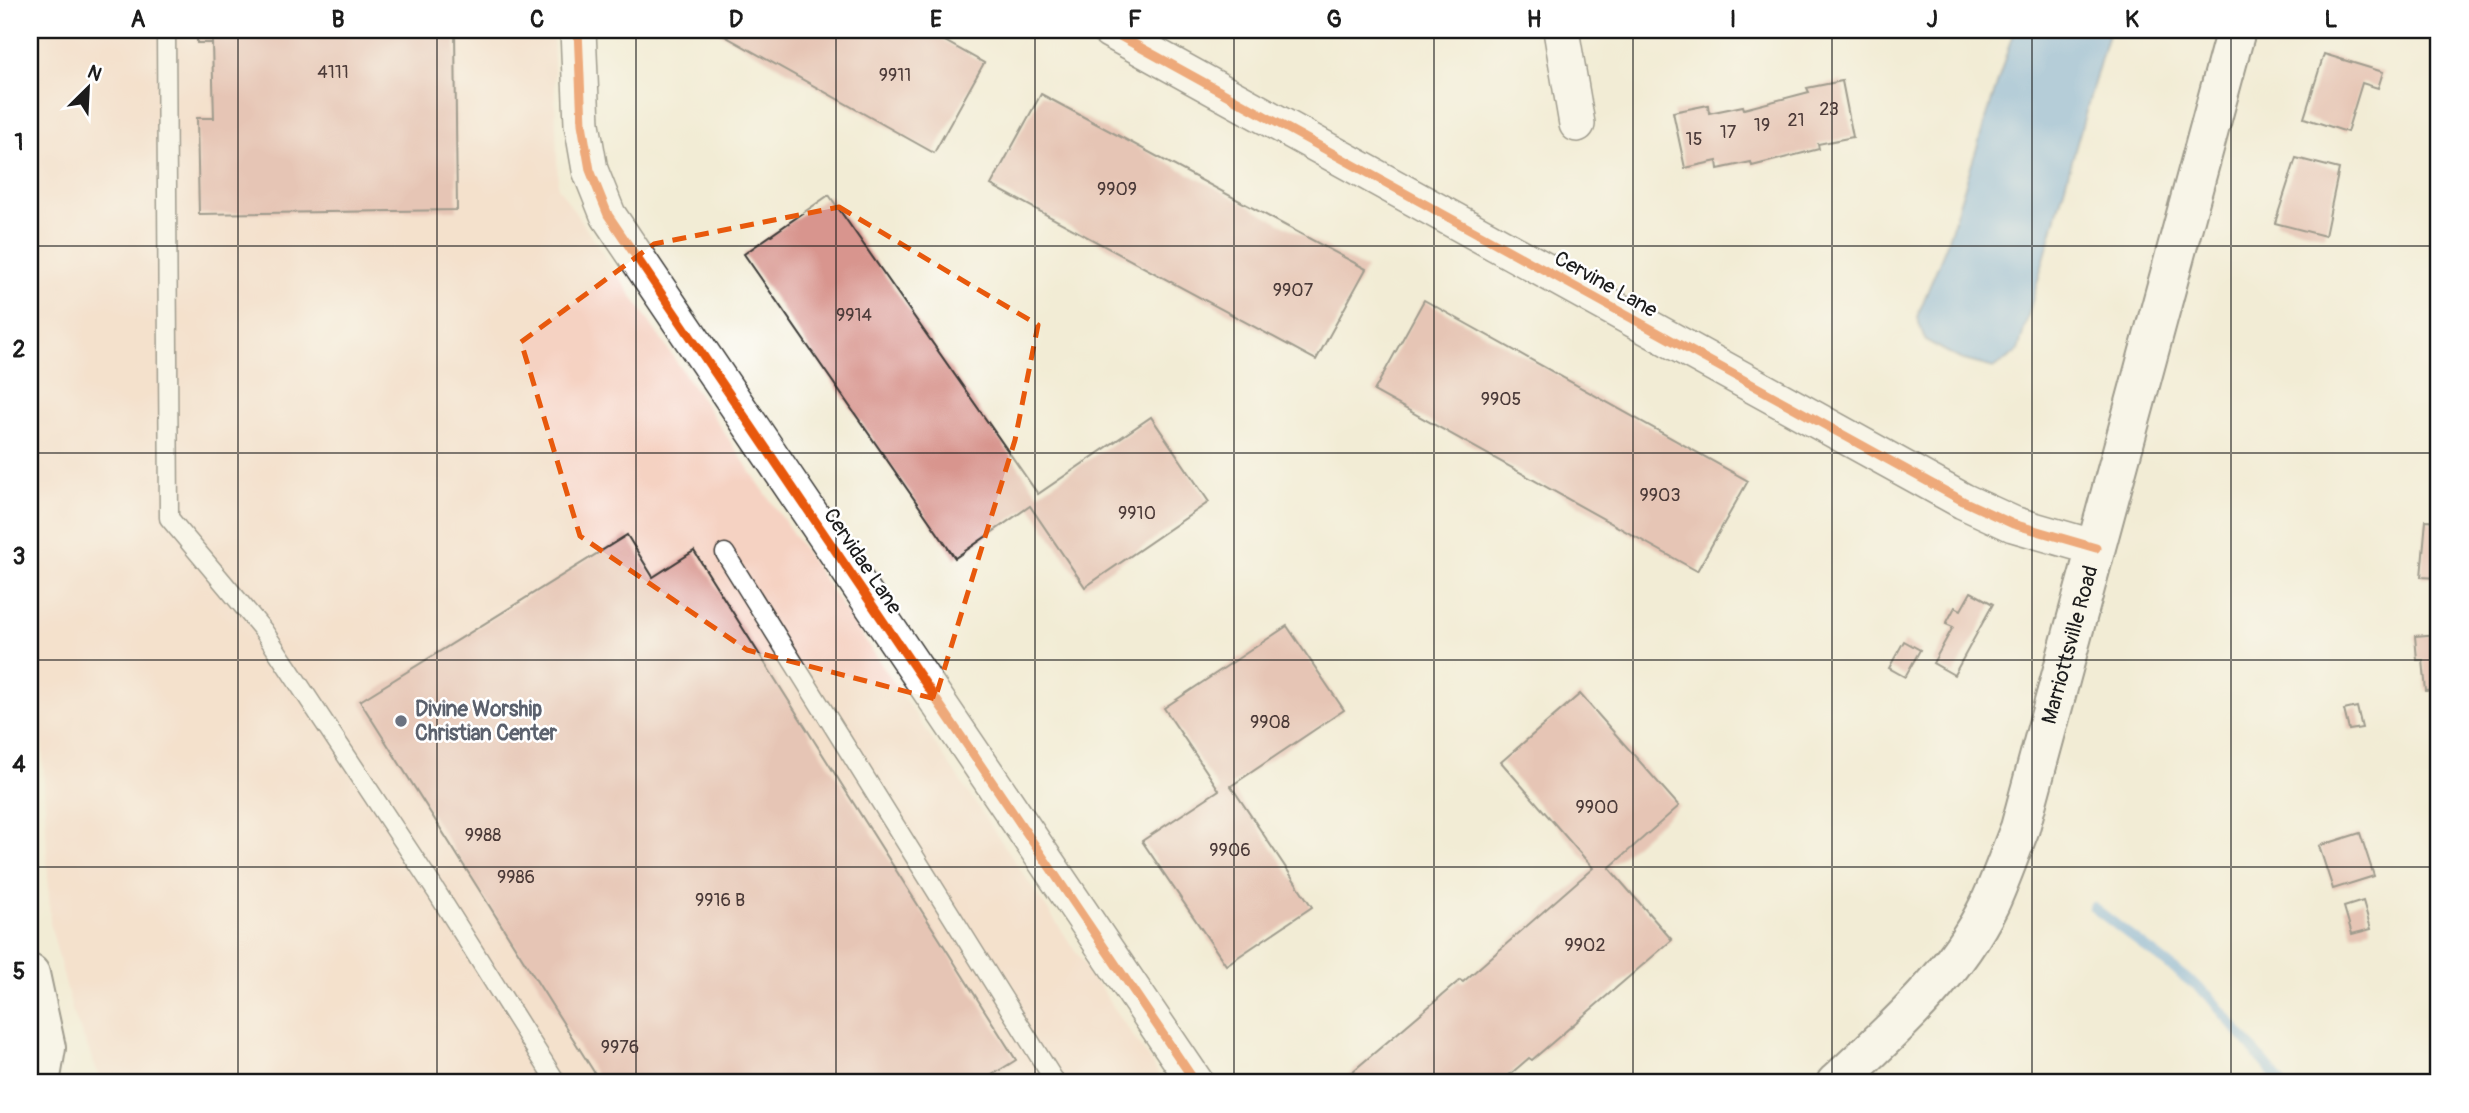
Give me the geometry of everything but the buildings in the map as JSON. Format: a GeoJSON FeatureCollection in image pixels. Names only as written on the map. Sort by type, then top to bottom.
{"type":"FeatureCollection","features":[{"type":"Feature","properties":{"kind":"main road","name":"Marriottsville Road"},"geometry":{"type":"LineString","coordinates":[[1836,1083],[1900,1023],[1952,964],[1989,905],[2020,828],[2236,30]]}},
{"type":"Feature","properties":{"kind":"main road"},"geometry":{"type":"LineString","coordinates":[[30,974],[46,1048],[40,1083]]}},
{"type":"Feature","properties":{"kind":"street","name":"Cervidae Lane"},"geometry":{"type":"LineString","coordinates":[[578,30],[582,124],[590,170],[608,215],[1196,1083]]}},
{"type":"Feature","properties":{"kind":"street","name":"Cervine Lane"},"geometry":{"type":"LineString","coordinates":[[1109,30],[1963,502],[2013,524],[2096,548]]}},
{"type":"Feature","properties":{"kind":"street"},"geometry":{"type":"LineString","coordinates":[[1561,30],[1577,124]]}},
{"type":"Feature","properties":{"kind":"lane"},"geometry":{"type":"LineString","coordinates":[[166,30],[169,517],[263,630],[436,891],[557,1083]]}},
{"type":"Feature","properties":{"kind":"lane"},"geometry":{"type":"LineString","coordinates":[[725,553],[1056,1083]]}},
{"type":"Feature","properties":{"kind":"highlighted area"},"geometry":{"type":"Polygon","coordinates":[[[839,207],[1038,325],[1015,440],[935,699],[747,650],[580,536],[521,342],[654,244],[839,207]]]}},
{"type":"Feature","properties":{"kind":"shaded area"},"geometry":{"type":"Polygon","coordinates":[[[30,30],[553,30],[558,187],[1165,1083],[102,1083],[72,1010],[50,923],[30,451],[30,30]]]}},
{"type":"Feature","properties":{"kind":"water"},"geometry":{"type":"Polygon","coordinates":[[[2014,30],[2109,30],[2018,351],[1994,368],[1960,359],[1925,340],[1917,317],[1946,246],[2014,30]]]}},
{"type":"Feature","properties":{"kind":"waterway"},"geometry":{"type":"LineString","coordinates":[[2093,907],[2208,995],[2281,1083]]}},
{"type":"Feature","properties":{"kind":"cycle path"},"geometry":{"type":"LineString","coordinates":[[578,30],[582,124],[590,170],[608,215],[1196,1083]]}},
{"type":"Feature","properties":{"kind":"cycle path"},"geometry":{"type":"LineString","coordinates":[[1109,30],[1963,501],[2013,524],[2096,548]]}},
{"type":"Feature","properties":{"kind":"place","name":"Divine Worship Christian Center"},"geometry":{"type":"Point","coordinates":[401,721]}}]}
